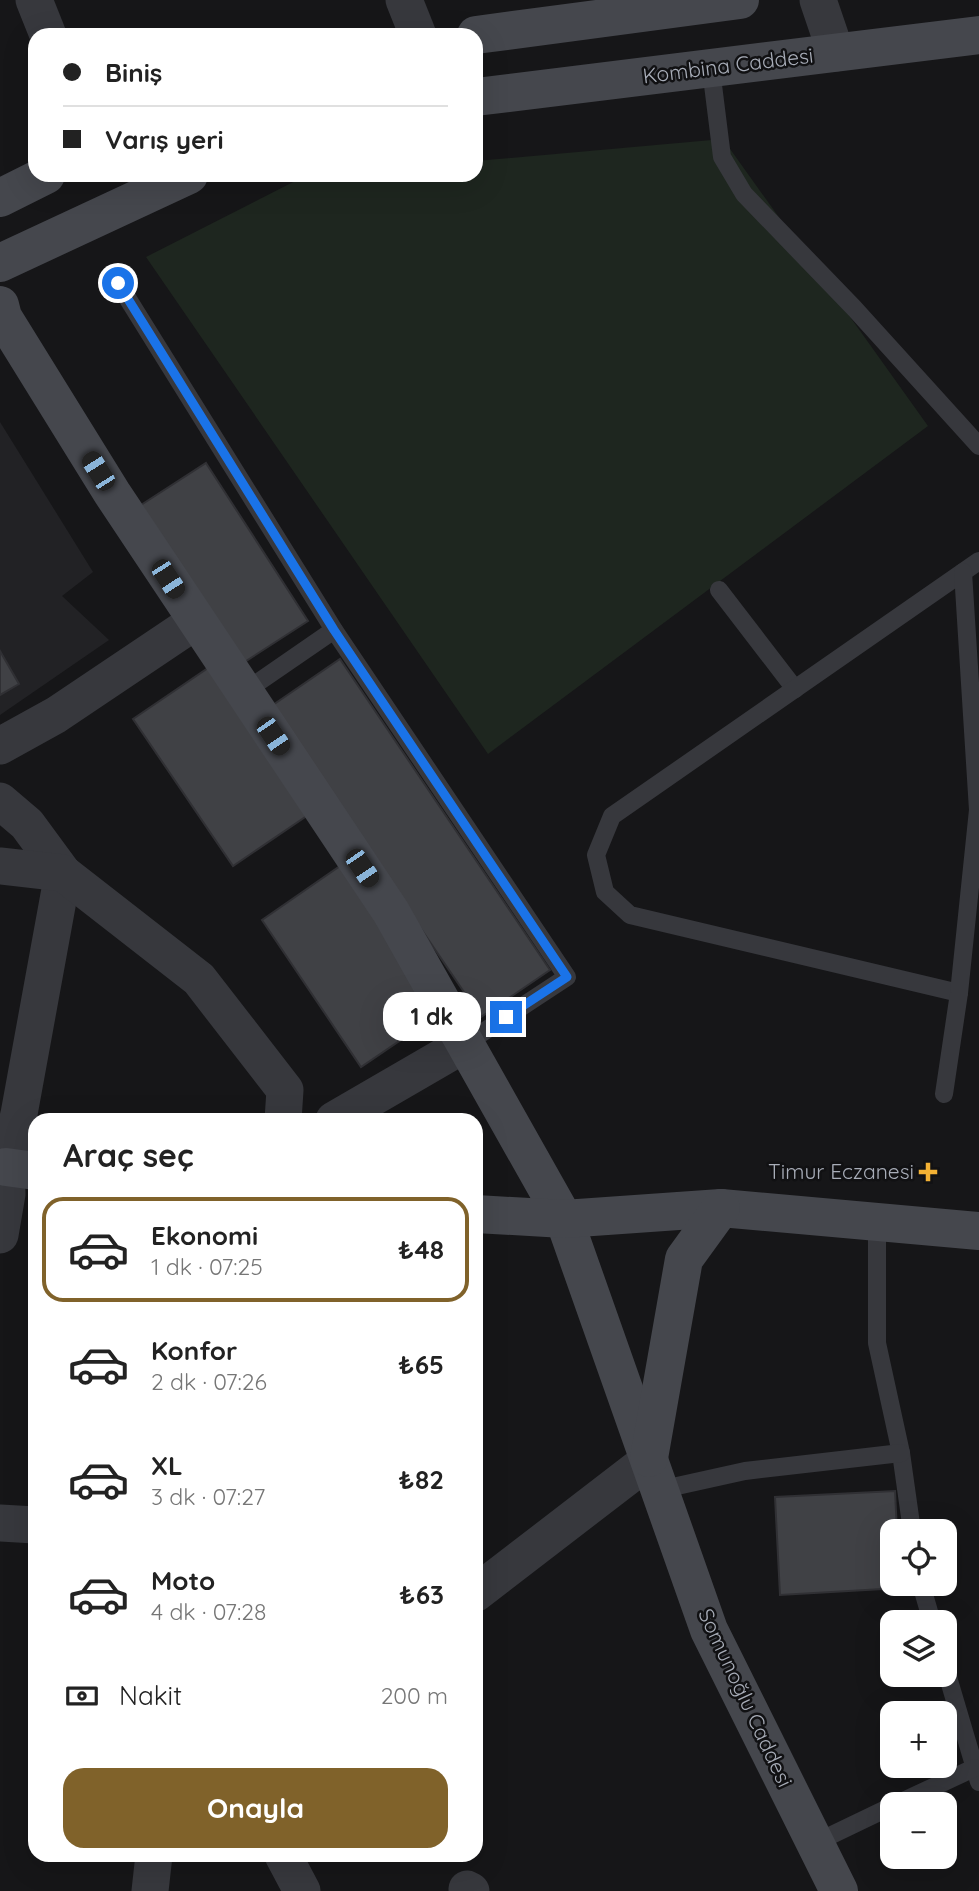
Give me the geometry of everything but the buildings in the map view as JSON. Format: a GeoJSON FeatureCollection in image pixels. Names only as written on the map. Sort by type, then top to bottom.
{"type":"FeatureCollection","features":[{"type":"Feature","properties":{"kind":"main road"},"geometry":{"type":"LineString","coordinates":[[483,34],[740,0]]}},
{"type":"Feature","properties":{"kind":"main road","name":"Kombina Caddesi"},"geometry":{"type":"LineString","coordinates":[[483,96],[979,35]]}},
{"type":"Feature","properties":{"kind":"main road"},"geometry":{"type":"LineString","coordinates":[[0,198],[32,182]]}},
{"type":"Feature","properties":{"kind":"main road"},"geometry":{"type":"LineString","coordinates":[[0,263],[174,182]]}},
{"type":"Feature","properties":{"kind":"main road","name":"Somunoğlu Caddesi"},"geometry":{"type":"LineString","coordinates":[[1,313],[112,494],[391,912],[564,1219],[709,1630],[839,1891]]}},
{"type":"Feature","properties":{"kind":"main road"},"geometry":{"type":"LineString","coordinates":[[654,1475],[684,1259],[721,1208]]}},
{"type":"Feature","properties":{"kind":"main road"},"geometry":{"type":"LineString","coordinates":[[483,1214],[564,1219],[721,1208],[979,1231]]}},
{"type":"Feature","properties":{"kind":"street"},"geometry":{"type":"LineString","coordinates":[[34,0],[45,28]]}},
{"type":"Feature","properties":{"kind":"street"},"geometry":{"type":"LineString","coordinates":[[404,0],[415,28]]}},
{"type":"Feature","properties":{"kind":"street"},"geometry":{"type":"LineString","coordinates":[[818,0],[836,53]]}},
{"type":"Feature","properties":{"kind":"street"},"geometry":{"type":"LineString","coordinates":[[0,746],[56,715],[196,621]]}},
{"type":"Feature","properties":{"kind":"street"},"geometry":{"type":"LineString","coordinates":[[0,801],[27,824],[63,873],[199,979],[285,1090],[284,1113]]}},
{"type":"Feature","properties":{"kind":"street"},"geometry":{"type":"LineString","coordinates":[[0,866],[63,873]]}},
{"type":"Feature","properties":{"kind":"street"},"geometry":{"type":"LineString","coordinates":[[0,1235],[7,1194],[20,1169],[10,1112],[63,873]]}},
{"type":"Feature","properties":{"kind":"street"},"geometry":{"type":"LineString","coordinates":[[346,1113],[466,1044]]}},
{"type":"Feature","properties":{"kind":"street"},"geometry":{"type":"LineString","coordinates":[[483,1588],[654,1475]]}},
{"type":"Feature","properties":{"kind":"street"},"geometry":{"type":"LineString","coordinates":[[0,1523],[28,1525]]}},
{"type":"Feature","properties":{"kind":"street"},"geometry":{"type":"LineString","coordinates":[[150,1891],[153,1862]]}},
{"type":"Feature","properties":{"kind":"street"},"geometry":{"type":"LineString","coordinates":[[287,1862],[302,1891]]}},
{"type":"Feature","properties":{"kind":"lane"},"geometry":{"type":"LineString","coordinates":[[711,69],[722,157],[744,194],[854,308],[979,446]]}},
{"type":"Feature","properties":{"kind":"lane"},"geometry":{"type":"LineString","coordinates":[[118,283],[334,630],[567,977],[466,1044]]}},
{"type":"Feature","properties":{"kind":"lane"},"geometry":{"type":"LineString","coordinates":[[959,993],[630,915],[605,891],[596,855],[612,816],[979,561]]}},
{"type":"Feature","properties":{"kind":"lane"},"geometry":{"type":"LineString","coordinates":[[944,1094],[959,993],[978,810],[963,572]]}},
{"type":"Feature","properties":{"kind":"lane"},"geometry":{"type":"LineString","coordinates":[[719,590],[795,689]]}},
{"type":"Feature","properties":{"kind":"lane"},"geometry":{"type":"LineString","coordinates":[[244,692],[334,630]]}},
{"type":"Feature","properties":{"kind":"lane"},"geometry":{"type":"LineString","coordinates":[[877,1222],[877,1343],[901,1453],[910,1519]]}},
{"type":"Feature","properties":{"kind":"lane"},"geometry":{"type":"LineString","coordinates":[[654,1475],[745,1471],[901,1453]]}},
{"type":"Feature","properties":{"kind":"lane"},"geometry":{"type":"LineString","coordinates":[[931,1792],[977,1775],[951,1687]]}},
{"type":"Feature","properties":{"kind":"lane"},"geometry":{"type":"LineString","coordinates":[[815,1843],[880,1812]]}},
{"type":"Feature","properties":{"kind":"shaded area"},"geometry":{"type":"Polygon","coordinates":[[[723,139],[928,426],[488,754],[146,257],[293,182],[483,182],[483,160],[723,139]]]}},
{"type":"Feature","properties":{"kind":"shaded area"},"geometry":{"type":"Polygon","coordinates":[[[0,422],[93,572],[62,596],[109,640],[0,715],[0,422]]]}},
{"type":"Feature","properties":{"kind":"place","name":"Timur Eczanesi"},"geometry":{"type":"Point","coordinates":[928,1172]}},
{"type":"Feature","properties":{"kind":"route"},"geometry":{"type":"LineString","coordinates":[[118,283],[334,630],[567,977],[506,1017]]}}]}
